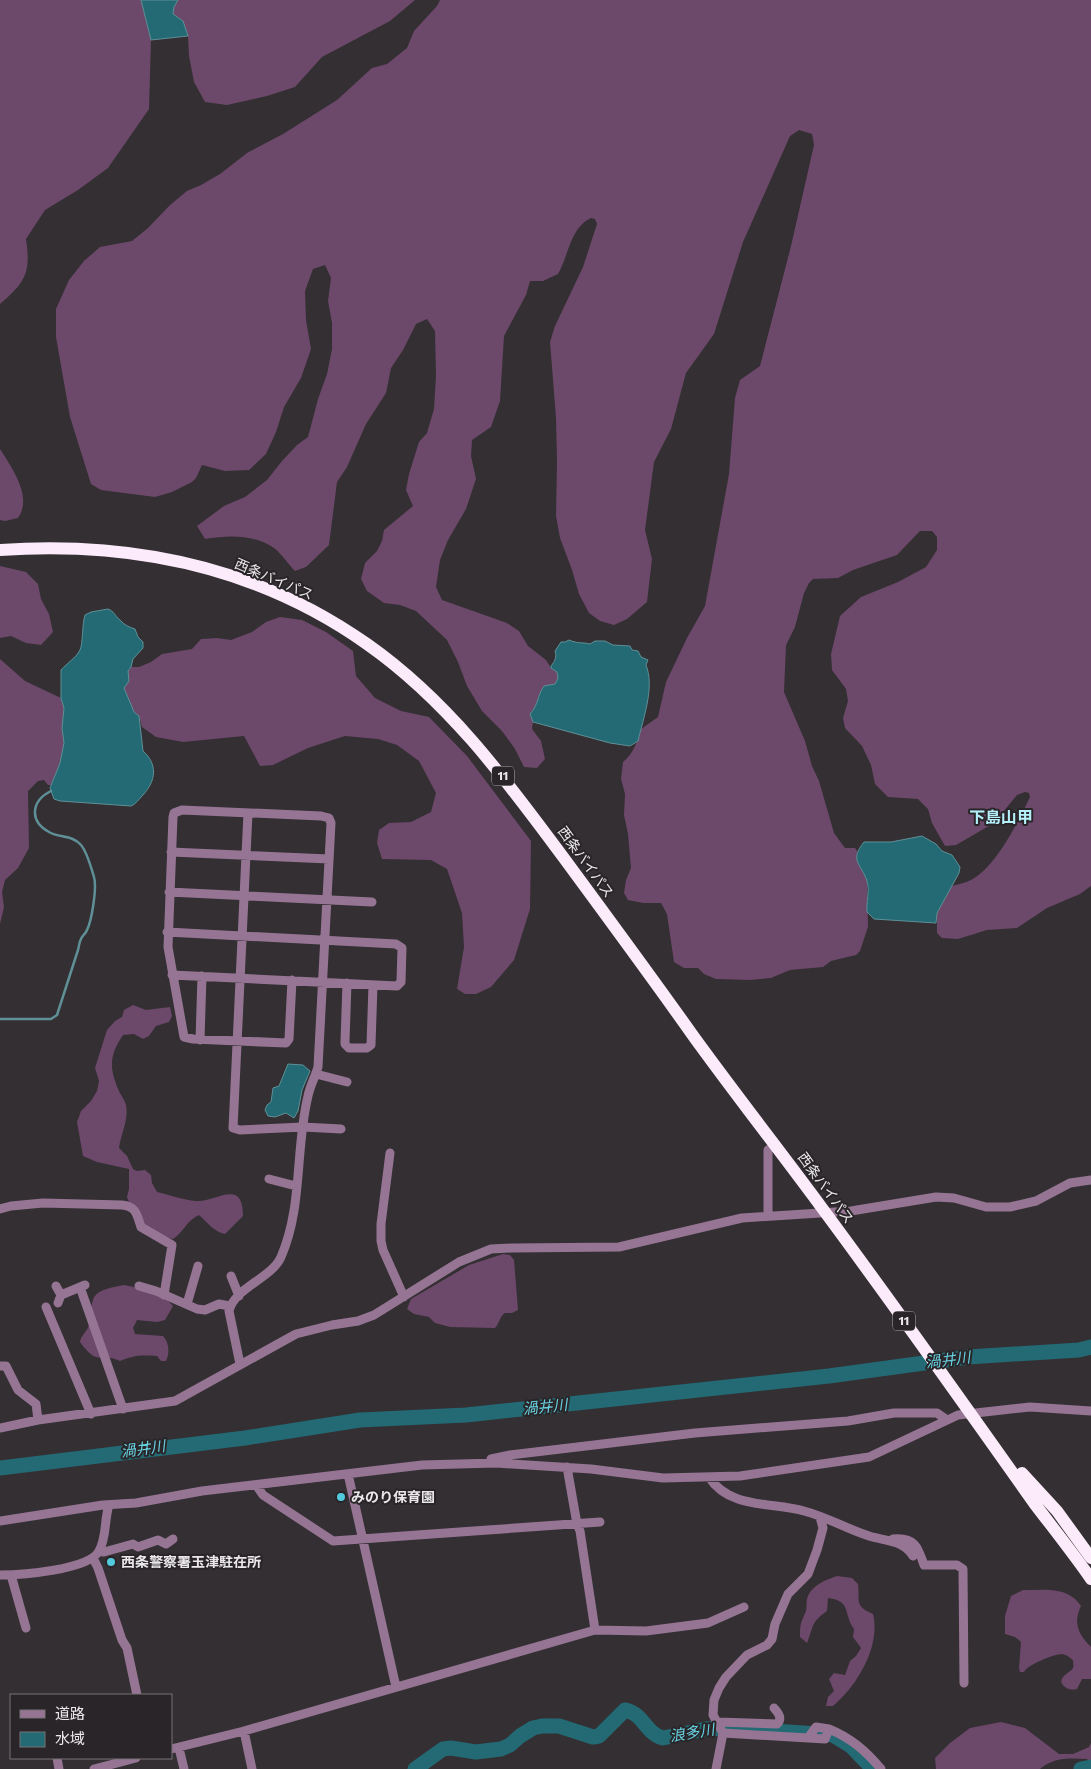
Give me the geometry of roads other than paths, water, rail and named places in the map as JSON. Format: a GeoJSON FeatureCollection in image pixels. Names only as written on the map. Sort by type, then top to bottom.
{"type":"FeatureCollection","features":[{"type":"Feature","properties":{"kind":"highway","name":"西条バイパス"},"geometry":{"type":"LineString","coordinates":[[0,550],[42,547],[110,550],[170,559],[210,569],[248,582],[304,607],[366,643],[430,695],[456,721],[505,779],[731,1088],[826,1213],[1091,1579]]}},
{"type":"Feature","properties":{"kind":"highway","name":"西条バイパス"},"geometry":{"type":"LineString","coordinates":[[985,1432],[1057,1511],[1091,1558]]}},
{"type":"Feature","properties":{"kind":"street"},"geometry":{"type":"LineString","coordinates":[[240,1364],[229,1311],[230,1306],[276,1265],[281,1258],[291,1227],[308,1096],[318,1067],[331,823],[329,818],[321,816],[177,811],[174,813],[167,932],[172,974],[184,1037],[200,1040],[283,1044],[288,1041],[292,980]]}},
{"type":"Feature","properties":{"kind":"street"},"geometry":{"type":"LineString","coordinates":[[248,813],[233,1128],[240,1130],[303,1127],[341,1129]]}},
{"type":"Feature","properties":{"kind":"street"},"geometry":{"type":"LineString","coordinates":[[171,852],[329,859]]}},
{"type":"Feature","properties":{"kind":"street"},"geometry":{"type":"LineString","coordinates":[[169,892],[372,902]]}},
{"type":"Feature","properties":{"kind":"street"},"geometry":{"type":"LineString","coordinates":[[167,932],[396,944],[401,946],[402,973],[400,984],[397,986],[172,974]]}},
{"type":"Feature","properties":{"kind":"street"},"geometry":{"type":"LineString","coordinates":[[200,1040],[202,976]]}},
{"type":"Feature","properties":{"kind":"street"},"geometry":{"type":"LineString","coordinates":[[347,983],[345,1044],[349,1048],[367,1048],[371,1045],[373,985]]}},
{"type":"Feature","properties":{"kind":"street"},"geometry":{"type":"LineString","coordinates":[[316,1074],[347,1082]]}},
{"type":"Feature","properties":{"kind":"street"},"geometry":{"type":"LineString","coordinates":[[768,1216],[768,1150],[775,1144]]}},
{"type":"Feature","properties":{"kind":"street"},"geometry":{"type":"LineString","coordinates":[[390,1153],[381,1241],[383,1250],[404,1296]]}},
{"type":"Feature","properties":{"kind":"street"},"geometry":{"type":"LineString","coordinates":[[269,1179],[296,1186]]}},
{"type":"Feature","properties":{"kind":"street"},"geometry":{"type":"LineString","coordinates":[[0,1428],[38,1420],[174,1401],[296,1334],[314,1328],[365,1319],[459,1262],[491,1250],[512,1248],[620,1247],[735,1219],[872,1208],[936,1197],[954,1198],[986,1207],[1010,1207],[1036,1201],[1070,1183],[1091,1180]]}},
{"type":"Feature","properties":{"kind":"street"},"geometry":{"type":"LineString","coordinates":[[0,1209],[43,1203],[122,1205],[131,1207],[137,1213],[141,1227],[172,1245],[164,1294]]}},
{"type":"Feature","properties":{"kind":"street"},"geometry":{"type":"LineString","coordinates":[[187,1304],[198,1266]]}},
{"type":"Feature","properties":{"kind":"street"},"geometry":{"type":"LineString","coordinates":[[231,1276],[239,1296]]}},
{"type":"Feature","properties":{"kind":"street"},"geometry":{"type":"LineString","coordinates":[[58,1295],[83,1286],[123,1409]]}},
{"type":"Feature","properties":{"kind":"street"},"geometry":{"type":"LineString","coordinates":[[139,1286],[164,1294],[197,1309],[205,1310],[220,1304],[230,1306]]}},
{"type":"Feature","properties":{"kind":"street"},"geometry":{"type":"LineString","coordinates":[[46,1307],[91,1414]]}},
{"type":"Feature","properties":{"kind":"street"},"geometry":{"type":"LineString","coordinates":[[0,1366],[6,1366],[18,1390],[36,1404],[38,1420]]}},
{"type":"Feature","properties":{"kind":"street"},"geometry":{"type":"LineString","coordinates":[[0,1521],[108,1505],[136,1503],[202,1491],[422,1465],[476,1462],[496,1463],[567,1467],[662,1478],[709,1477],[772,1472],[869,1457],[958,1415],[1030,1407],[1091,1411]]}},
{"type":"Feature","properties":{"kind":"street"},"geometry":{"type":"LineString","coordinates":[[476,1462],[510,1455],[695,1433],[848,1420],[894,1412],[937,1414],[947,1420]]}},
{"type":"Feature","properties":{"kind":"street"},"geometry":{"type":"LineString","coordinates":[[567,1467],[577,1524],[580,1531],[595,1630]]}},
{"type":"Feature","properties":{"kind":"street"},"geometry":{"type":"LineString","coordinates":[[348,1474],[396,1687]]}},
{"type":"Feature","properties":{"kind":"street"},"geometry":{"type":"LineString","coordinates":[[709,1477],[718,1488],[737,1498],[804,1511],[865,1535],[890,1540],[907,1540],[919,1548],[924,1565],[957,1565],[963,1569],[964,1684]]}},
{"type":"Feature","properties":{"kind":"street"},"geometry":{"type":"LineString","coordinates":[[256,1485],[263,1495],[333,1541],[600,1522]]}},
{"type":"Feature","properties":{"kind":"street"},"geometry":{"type":"LineString","coordinates":[[0,1575],[43,1572],[84,1563],[92,1558],[99,1551],[105,1534],[108,1505]]}},
{"type":"Feature","properties":{"kind":"street"},"geometry":{"type":"LineString","coordinates":[[716,1769],[720,1727],[713,1715],[714,1700],[726,1677],[747,1655],[767,1644],[772,1639],[775,1624],[788,1594],[808,1574],[817,1550],[822,1528],[820,1517]]}},
{"type":"Feature","properties":{"kind":"street"},"geometry":{"type":"LineString","coordinates":[[99,1551],[104,1552],[133,1544],[138,1546],[158,1540],[166,1544],[173,1539]]}},
{"type":"Feature","properties":{"kind":"street"},"geometry":{"type":"LineString","coordinates":[[890,1540],[906,1548],[913,1556]]}},
{"type":"Feature","properties":{"kind":"street"},"geometry":{"type":"LineString","coordinates":[[92,1558],[98,1568],[122,1640],[128,1648],[137,1694]]}},
{"type":"Feature","properties":{"kind":"street"},"geometry":{"type":"LineString","coordinates":[[11,1575],[26,1628]]}},
{"type":"Feature","properties":{"kind":"street"},"geometry":{"type":"LineString","coordinates":[[184,1769],[175,1748],[244,1731],[595,1630],[646,1631],[708,1623],[744,1607]]}},
{"type":"Feature","properties":{"kind":"street"},"geometry":{"type":"LineString","coordinates":[[720,1727],[777,1724],[780,1715],[774,1708]]}},
{"type":"Feature","properties":{"kind":"street"},"geometry":{"type":"LineString","coordinates":[[720,1727],[810,1735],[825,1739],[827,1733],[847,1737],[860,1746],[881,1769]]}},
{"type":"Feature","properties":{"kind":"street"},"geometry":{"type":"LineString","coordinates":[[244,1731],[252,1769]]}},
{"type":"Feature","properties":{"kind":"street"},"geometry":{"type":"LineString","coordinates":[[94,1769],[132,1759]]}},
{"type":"Feature","properties":{"kind":"water"},"geometry":{"type":"Polygon","coordinates":[[[141,0],[178,0],[173,14],[183,21],[188,36],[151,40],[141,0]]]}},
{"type":"Feature","properties":{"kind":"water"},"geometry":{"type":"Polygon","coordinates":[[[108,609],[123,623],[135,629],[138,637],[143,642],[143,648],[133,659],[128,671],[129,681],[124,688],[134,712],[139,716],[143,751],[151,761],[154,773],[147,790],[131,806],[60,801],[54,799],[50,788],[60,763],[64,743],[61,670],[80,650],[85,615],[108,609]]]}},
{"type":"Feature","properties":{"kind":"water"},"geometry":{"type":"Polygon","coordinates":[[[569,640],[590,644],[595,641],[605,641],[613,645],[630,646],[632,650],[638,651],[641,657],[648,660],[646,665],[649,693],[638,741],[630,746],[610,743],[533,722],[530,714],[544,686],[555,684],[558,678],[557,672],[551,668],[556,655],[555,651],[561,642],[569,640]]]}},
{"type":"Feature","properties":{"kind":"water"},"geometry":{"type":"Polygon","coordinates":[[[922,836],[936,844],[942,851],[952,855],[960,867],[959,873],[937,913],[936,923],[874,919],[867,912],[868,885],[857,858],[860,848],[864,842],[891,842],[922,836]]]}},
{"type":"Feature","properties":{"kind":"water"},"geometry":{"type":"Polygon","coordinates":[[[288,1064],[303,1065],[310,1071],[302,1090],[298,1111],[294,1118],[286,1113],[275,1117],[268,1116],[265,1110],[271,1102],[273,1088],[279,1086],[288,1064]]]}},
{"type":"Feature","properties":{"kind":"waterway"},"geometry":{"type":"LineString","coordinates":[[0,1019],[51,1019],[57,1015],[80,942],[91,919],[95,882],[85,852],[78,842],[49,832],[38,822],[36,817],[36,805],[44,795],[51,791]]}},
{"type":"Feature","properties":{"kind":"waterway","name":"渦井川"},"geometry":{"type":"LineString","coordinates":[[0,1468],[245,1438],[360,1420],[466,1415],[829,1376],[968,1357],[1079,1350],[1091,1347]]}},
{"type":"Feature","properties":{"kind":"waterway","name":"浪多川"},"geometry":{"type":"LineString","coordinates":[[415,1769],[443,1749],[451,1748],[476,1752],[501,1749],[510,1745],[533,1728],[542,1726],[559,1726],[593,1737],[599,1736],[625,1710],[636,1715],[652,1732],[663,1738],[706,1729],[728,1728],[833,1735],[851,1746],[873,1769]]}},
{"type":"Feature","properties":{"kind":"waterway","name":"浪多川"},"geometry":{"type":"LineString","coordinates":[[1081,1769],[1091,1767]]}},
{"type":"Feature","properties":{"kind":"place","name":"みのり保育園"},"geometry":{"type":"Point","coordinates":[341,1497]}},
{"type":"Feature","properties":{"kind":"place","name":"西条警察署玉津駐在所"},"geometry":{"type":"Point","coordinates":[111,1562]}},
{"type":"Feature","properties":{"kind":"district","name":"下島山甲"},"geometry":{"type":"Point","coordinates":[1001,817]}}]}
